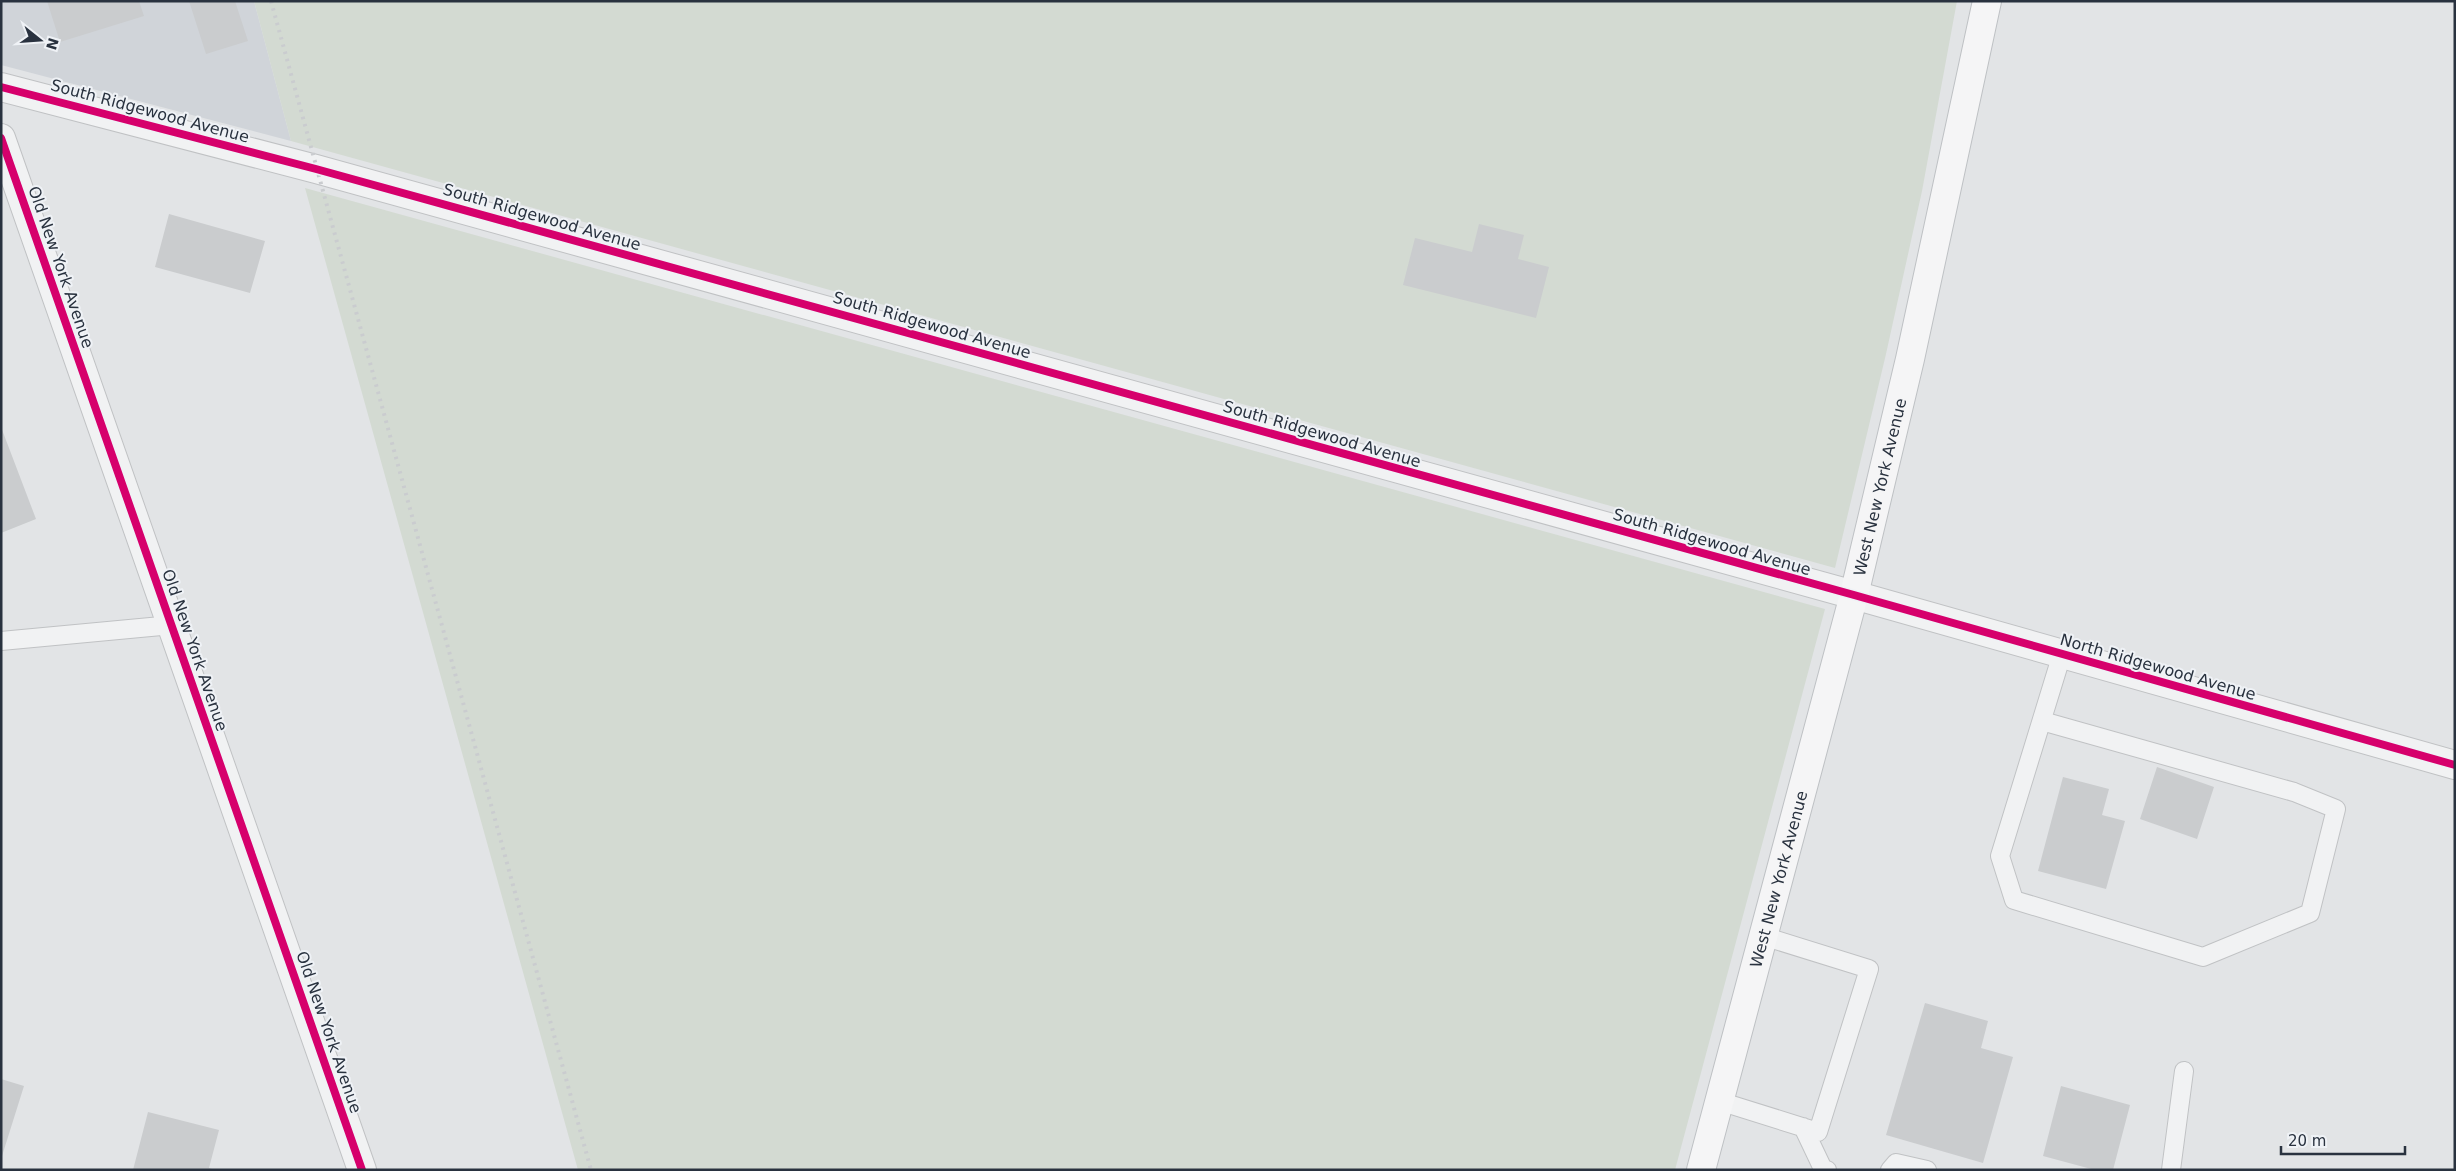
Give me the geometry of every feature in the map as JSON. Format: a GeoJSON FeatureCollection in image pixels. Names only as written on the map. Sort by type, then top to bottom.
{"type":"FeatureCollection","features":[{"type":"Feature","properties":{"kind":"main road","name":"West New York Avenue"},"geometry":{"type":"LineString","coordinates":[[1700,1170],[1854,595],[1912,350],[1987,1]]}},
{"type":"Feature","properties":{"kind":"street","name":"South Ridgewood Avenue"},"geometry":{"type":"LineString","coordinates":[[1,87],[336,174],[1854,595]]}},
{"type":"Feature","properties":{"kind":"street","name":"Old New York Avenue"},"geometry":{"type":"LineString","coordinates":[[1,138],[362,1170]]}},
{"type":"Feature","properties":{"kind":"street","name":"North Ridgewood Avenue"},"geometry":{"type":"LineString","coordinates":[[1854,595],[2455,765]]}},
{"type":"Feature","properties":{"kind":"lane"},"geometry":{"type":"LineString","coordinates":[[1,641],[172,625]]}},
{"type":"Feature","properties":{"kind":"lane"},"geometry":{"type":"LineString","coordinates":[[2042,720],[2294,792],[2336,809],[2310,913],[2203,957],[2014,900],[2000,856],[2062,654]]}},
{"type":"Feature","properties":{"kind":"lane"},"geometry":{"type":"LineString","coordinates":[[1719,1101],[1818,1132],[1869,969],[1763,936]]}},
{"type":"Feature","properties":{"kind":"lane"},"geometry":{"type":"LineString","coordinates":[[2171,1170],[2184,1071]]}},
{"type":"Feature","properties":{"kind":"lane"},"geometry":{"type":"LineString","coordinates":[[1802,1127],[1823,1169],[1827,1170]]}},
{"type":"Feature","properties":{"kind":"lane"},"geometry":{"type":"LineString","coordinates":[[1890,1170],[1896,1163],[1927,1170]]}},
{"type":"Feature","properties":{"kind":"shaded area"},"geometry":{"type":"Polygon","coordinates":[[[1,1],[254,1],[291,141],[1,65],[1,1]]]}},
{"type":"Feature","properties":{"kind":"shaded area"},"geometry":{"type":"Polygon","coordinates":[[[254,1],[1957,1],[1922,191],[1886,354],[1835,568],[291,141],[254,1]]]}},
{"type":"Feature","properties":{"kind":"shaded area"},"geometry":{"type":"Polygon","coordinates":[[[305,188],[1825,609],[1675,1170],[578,1170],[305,188]]]}},
{"type":"Feature","properties":{"kind":"building"},"geometry":{"type":"Polygon","coordinates":[[[47,1],[139,1],[144,16],[60,42],[47,1]]]}},
{"type":"Feature","properties":{"kind":"building"},"geometry":{"type":"Polygon","coordinates":[[[189,1],[235,1],[248,41],[206,54],[189,1]]]}},
{"type":"Feature","properties":{"kind":"building"},"geometry":{"type":"Polygon","coordinates":[[[169,214],[265,241],[250,293],[155,267],[169,214]]]}},
{"type":"Feature","properties":{"kind":"building"},"geometry":{"type":"Polygon","coordinates":[[[1479,224],[1524,235],[1518,259],[1549,267],[1536,318],[1403,285],[1415,238],[1472,252],[1479,224]]]}},
{"type":"Feature","properties":{"kind":"building"},"geometry":{"type":"Polygon","coordinates":[[[1,427],[36,519],[1,533],[1,427]]]}},
{"type":"Feature","properties":{"kind":"building"},"geometry":{"type":"Polygon","coordinates":[[[2157,767],[2214,787],[2197,839],[2140,819],[2157,767]]]}},
{"type":"Feature","properties":{"kind":"building"},"geometry":{"type":"Polygon","coordinates":[[[2063,777],[2109,789],[2102,815],[2125,821],[2106,889],[2038,871],[2063,777]]]}},
{"type":"Feature","properties":{"kind":"building"},"geometry":{"type":"Polygon","coordinates":[[[1925,1003],[1988,1021],[1981,1048],[2013,1057],[1983,1163],[1886,1135],[1925,1003]]]}},
{"type":"Feature","properties":{"kind":"building"},"geometry":{"type":"Polygon","coordinates":[[[1,1079],[24,1086],[2,1156],[1,1156],[1,1079]]]}},
{"type":"Feature","properties":{"kind":"building"},"geometry":{"type":"Polygon","coordinates":[[[2061,1086],[2130,1105],[2113,1170],[2095,1170],[2043,1156],[2061,1086]]]}},
{"type":"Feature","properties":{"kind":"building"},"geometry":{"type":"Polygon","coordinates":[[[148,1112],[219,1130],[209,1168],[215,1170],[133,1170],[148,1112]]]}},
{"type":"Feature","properties":{"kind":"railway"},"geometry":{"type":"LineString","coordinates":[[271,1],[591,1170]]}},
{"type":"Feature","properties":{"kind":"cycle path"},"geometry":{"type":"LineString","coordinates":[[1,87],[316,169],[1854,595],[2455,765]]}},
{"type":"Feature","properties":{"kind":"cycle path"},"geometry":{"type":"LineString","coordinates":[[1,138],[362,1170]]}}]}
